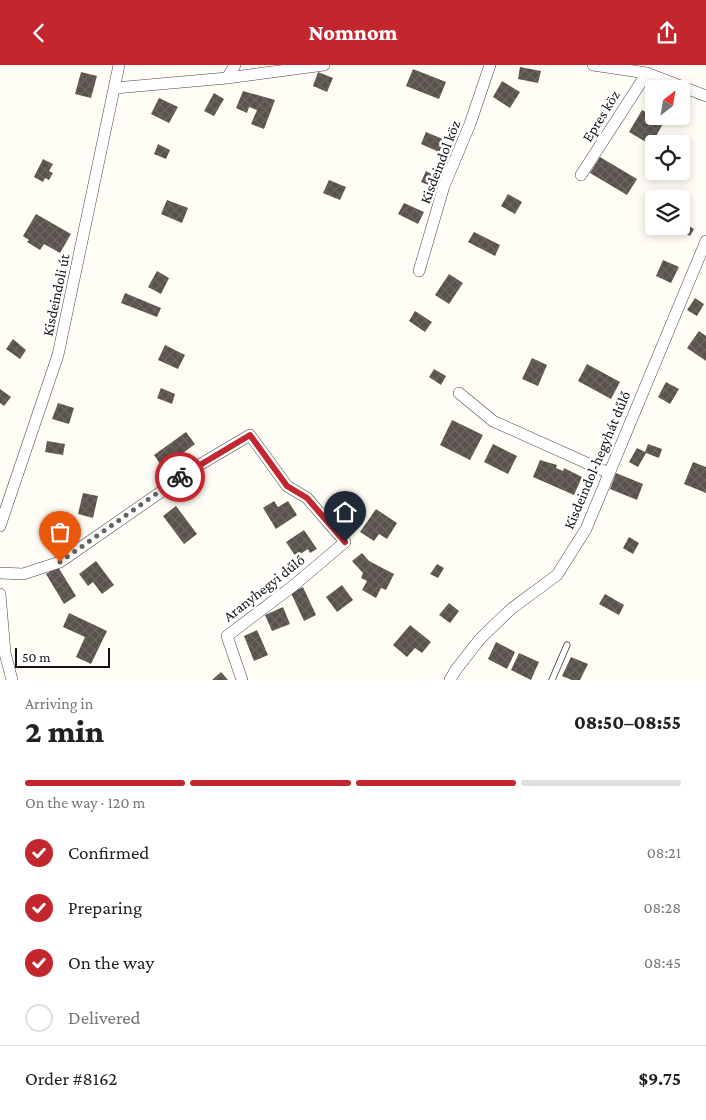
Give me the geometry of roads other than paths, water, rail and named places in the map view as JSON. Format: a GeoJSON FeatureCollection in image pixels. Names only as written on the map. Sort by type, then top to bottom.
{"type":"FeatureCollection","features":[{"type":"Feature","properties":{"kind":"street","name":"Kisdeindoli út"},"geometry":{"type":"LineString","coordinates":[[0,526],[58,355],[119,65]]}},
{"type":"Feature","properties":{"kind":"street"},"geometry":{"type":"LineString","coordinates":[[227,78],[235,65]]}},
{"type":"Feature","properties":{"kind":"street"},"geometry":{"type":"LineString","coordinates":[[115,88],[227,78],[324,65]]}},
{"type":"Feature","properties":{"kind":"street","name":"Kisdeindol köz"},"geometry":{"type":"LineString","coordinates":[[420,271],[444,186],[470,124],[490,65]]}},
{"type":"Feature","properties":{"kind":"street"},"geometry":{"type":"LineString","coordinates":[[593,65],[647,73],[706,96]]}},
{"type":"Feature","properties":{"kind":"street","name":"Epres köz"},"geometry":{"type":"LineString","coordinates":[[581,175],[647,73]]}},
{"type":"Feature","properties":{"kind":"street","name":"Kisdeindol-hegyhát dűlő"},"geometry":{"type":"LineString","coordinates":[[450,680],[480,639],[511,609],[558,575],[586,529],[706,241]]}},
{"type":"Feature","properties":{"kind":"street"},"geometry":{"type":"LineString","coordinates":[[459,393],[493,421],[609,473]]}},
{"type":"Feature","properties":{"kind":"street","name":"Aranyhegyi dűlő"},"geometry":{"type":"LineString","coordinates":[[0,573],[23,574],[60,562],[200,464],[250,435],[287,486],[307,498],[345,542],[293,586],[227,636],[242,680]]}},
{"type":"Feature","properties":{"kind":"street"},"geometry":{"type":"LineString","coordinates":[[0,595],[6,653],[12,680]]}},
{"type":"Feature","properties":{"kind":"lane"},"geometry":{"type":"LineString","coordinates":[[552,680],[567,645]]}}]}
